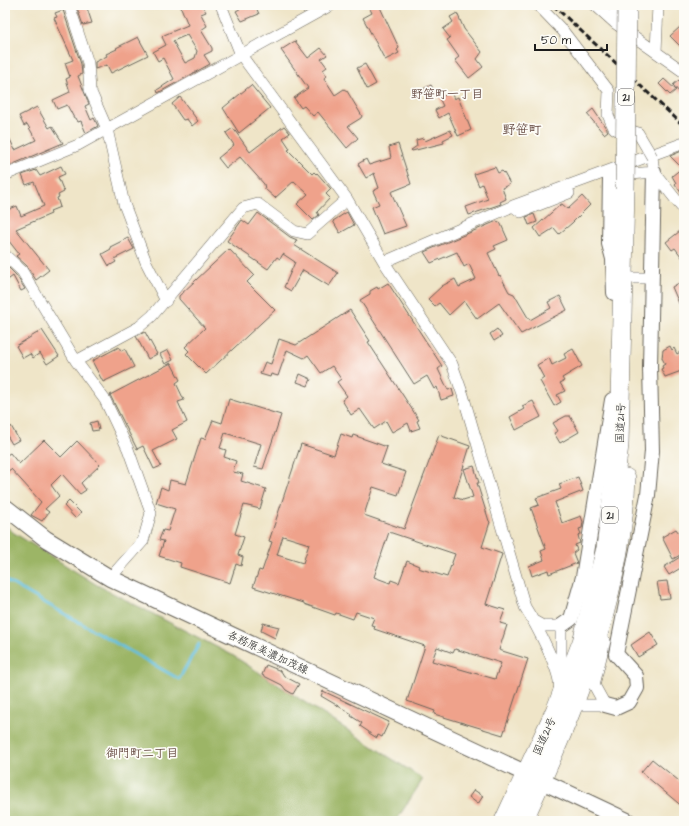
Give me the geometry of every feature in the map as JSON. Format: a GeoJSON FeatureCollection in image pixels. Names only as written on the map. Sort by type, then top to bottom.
{"type":"FeatureCollection","features":[{"type":"Feature","properties":{"kind":"highway","name":"国道21号"},"geometry":{"type":"LineString","coordinates":[[504,821],[534,778],[575,705],[610,597],[625,513],[627,459],[628,5]]}},
{"type":"Feature","properties":{"kind":"highway","name":"国道21号"},"geometry":{"type":"LineString","coordinates":[[523,821],[534,778],[556,709],[582,642],[606,548],[619,445],[633,5]]}},
{"type":"Feature","properties":{"kind":"main road","name":"各務原美濃加茂線"},"geometry":{"type":"LineString","coordinates":[[5,507],[46,539],[110,578],[627,821]]}},
{"type":"Feature","properties":{"kind":"street"},"geometry":{"type":"LineString","coordinates":[[69,5],[88,64],[90,90],[107,129],[124,204],[146,262],[166,301]]}},
{"type":"Feature","properties":{"kind":"street"},"geometry":{"type":"LineString","coordinates":[[220,5],[241,55],[347,199],[384,262],[452,364],[463,395],[525,608],[534,621],[558,671],[560,684],[556,699],[556,709]]}},
{"type":"Feature","properties":{"kind":"street"},"geometry":{"type":"LineString","coordinates":[[5,175],[78,144],[107,129],[331,5]]}},
{"type":"Feature","properties":{"kind":"street"},"geometry":{"type":"LineString","coordinates":[[538,5],[563,31],[608,91],[608,115],[614,128],[619,131],[632,131],[638,133],[650,154],[654,172],[650,367],[652,451],[648,495],[616,654],[636,676],[637,688],[629,702],[616,708],[605,705],[575,705]]}},
{"type":"Feature","properties":{"kind":"street"},"geometry":{"type":"LineString","coordinates":[[595,5],[615,23],[684,72]]}},
{"type":"Feature","properties":{"kind":"street"},"geometry":{"type":"LineString","coordinates":[[615,5],[615,23]]}},
{"type":"Feature","properties":{"kind":"street"},"geometry":{"type":"LineString","coordinates":[[656,52],[658,5]]}},
{"type":"Feature","properties":{"kind":"street"},"geometry":{"type":"LineString","coordinates":[[384,262],[513,206],[684,143]]}},
{"type":"Feature","properties":{"kind":"street"},"geometry":{"type":"LineString","coordinates":[[513,206],[521,212],[610,176],[654,172]]}},
{"type":"Feature","properties":{"kind":"street"},"geometry":{"type":"LineString","coordinates":[[654,172],[684,210]]}},
{"type":"Feature","properties":{"kind":"street"},"geometry":{"type":"LineString","coordinates":[[534,621],[543,626],[561,626],[571,619],[584,577],[612,407],[616,278],[609,244],[610,176]]}},
{"type":"Feature","properties":{"kind":"street"},"geometry":{"type":"LineString","coordinates":[[76,360],[139,327],[166,301],[243,208],[258,204],[294,231],[307,234],[347,199]]}},
{"type":"Feature","properties":{"kind":"street"},"geometry":{"type":"LineString","coordinates":[[5,255],[22,271],[76,360],[105,400],[128,449],[151,513],[143,540],[110,578]]}},
{"type":"Feature","properties":{"kind":"street"},"geometry":{"type":"LineString","coordinates":[[632,278],[651,278]]}},
{"type":"Feature","properties":{"kind":"street"},"geometry":{"type":"LineString","coordinates":[[605,705],[594,685],[610,621],[610,597]]}},
{"type":"Feature","properties":{"kind":"street"},"geometry":{"type":"LineString","coordinates":[[558,671],[561,662],[561,626]]}},
{"type":"Feature","properties":{"kind":"green space"},"geometry":{"type":"Polygon","coordinates":[[[5,525],[14,533],[97,585],[232,655],[423,779],[396,821],[5,821],[5,525]]]}},
{"type":"Feature","properties":{"kind":"building"},"geometry":{"type":"Polygon","coordinates":[[[76,5],[86,5],[92,23],[83,25],[76,5]]]}},
{"type":"Feature","properties":{"kind":"building"},"geometry":{"type":"Polygon","coordinates":[[[180,5],[202,5],[206,12],[201,14],[207,26],[201,30],[212,48],[212,51],[204,55],[210,64],[158,93],[157,90],[174,79],[163,58],[158,61],[153,52],[166,45],[162,37],[164,35],[188,25],[180,5]],[[187,35],[173,41],[185,63],[195,58],[197,51],[187,35]]]}},
{"type":"Feature","properties":{"kind":"building"},"geometry":{"type":"Polygon","coordinates":[[[247,5],[255,5],[259,14],[242,21],[236,11],[247,5]]]}},
{"type":"Feature","properties":{"kind":"building"},"geometry":{"type":"Polygon","coordinates":[[[368,5],[379,5],[399,48],[397,50],[399,53],[385,60],[363,18],[372,13],[368,5]]]}},
{"type":"Feature","properties":{"kind":"building"},"geometry":{"type":"Polygon","coordinates":[[[63,10],[81,64],[82,74],[78,76],[89,104],[85,106],[91,120],[94,118],[98,126],[86,133],[81,121],[78,122],[76,118],[74,118],[67,105],[57,109],[53,100],[70,92],[66,79],[70,77],[65,63],[73,60],[54,18],[57,17],[55,13],[63,10]]]}},
{"type":"Feature","properties":{"kind":"building"},"geometry":{"type":"Polygon","coordinates":[[[457,13],[464,29],[482,52],[477,59],[483,67],[469,78],[455,60],[459,57],[447,40],[450,38],[443,29],[453,22],[450,17],[457,13]]]}},
{"type":"Feature","properties":{"kind":"building"},"geometry":{"type":"Polygon","coordinates":[[[680,27],[684,32],[684,50],[670,36],[680,27]]]}},
{"type":"Feature","properties":{"kind":"building"},"geometry":{"type":"Polygon","coordinates":[[[138,37],[148,55],[111,73],[107,65],[95,69],[95,62],[107,56],[106,54],[117,49],[116,48],[138,37]]]}},
{"type":"Feature","properties":{"kind":"building"},"geometry":{"type":"Polygon","coordinates":[[[295,41],[308,58],[321,48],[327,55],[321,59],[327,67],[323,70],[327,76],[324,78],[335,95],[344,89],[347,91],[362,116],[348,126],[358,138],[347,148],[318,112],[313,116],[304,106],[301,108],[294,98],[308,88],[281,50],[295,41]]]}},
{"type":"Feature","properties":{"kind":"building"},"geometry":{"type":"Polygon","coordinates":[[[365,64],[376,84],[367,89],[357,68],[365,64]]]}},
{"type":"Feature","properties":{"kind":"building"},"geometry":{"type":"Polygon","coordinates":[[[664,79],[676,90],[670,95],[659,84],[664,79]]]}},
{"type":"Feature","properties":{"kind":"building"},"geometry":{"type":"Polygon","coordinates":[[[679,80],[684,86],[684,89],[680,93],[673,85],[679,80]]]}},
{"type":"Feature","properties":{"kind":"building"},"geometry":{"type":"Polygon","coordinates":[[[251,85],[270,108],[239,133],[223,108],[251,85]]]}},
{"type":"Feature","properties":{"kind":"building"},"geometry":{"type":"Polygon","coordinates":[[[431,85],[435,93],[428,97],[423,89],[431,85]]]}},
{"type":"Feature","properties":{"kind":"building"},"geometry":{"type":"Polygon","coordinates":[[[451,92],[454,99],[458,97],[471,130],[458,136],[448,113],[439,118],[435,110],[443,106],[439,98],[451,92]]]}},
{"type":"Feature","properties":{"kind":"building"},"geometry":{"type":"Polygon","coordinates":[[[180,97],[198,121],[192,126],[187,119],[183,120],[172,104],[180,97]]]}},
{"type":"Feature","properties":{"kind":"building"},"geometry":{"type":"Polygon","coordinates":[[[37,107],[49,128],[52,126],[63,143],[11,165],[5,154],[5,129],[15,150],[36,140],[27,124],[24,126],[19,116],[37,107]]]}},
{"type":"Feature","properties":{"kind":"building"},"geometry":{"type":"Polygon","coordinates":[[[593,109],[608,131],[604,134],[587,114],[593,109]]]}},
{"type":"Feature","properties":{"kind":"building"},"geometry":{"type":"Polygon","coordinates":[[[284,126],[290,133],[283,138],[290,149],[288,150],[312,174],[314,172],[316,174],[317,173],[331,189],[326,194],[330,198],[317,212],[319,215],[313,220],[297,204],[308,194],[294,181],[275,198],[265,189],[264,184],[240,157],[226,168],[218,158],[234,145],[226,133],[233,128],[250,152],[284,126]]]}},
{"type":"Feature","properties":{"kind":"building"},"geometry":{"type":"Polygon","coordinates":[[[450,130],[453,135],[443,140],[444,143],[411,150],[417,146],[416,140],[424,138],[425,141],[450,130]]]}},
{"type":"Feature","properties":{"kind":"building"},"geometry":{"type":"Polygon","coordinates":[[[398,144],[411,184],[391,192],[406,226],[383,234],[372,207],[379,204],[373,191],[379,188],[374,173],[366,178],[358,164],[366,159],[369,165],[391,158],[389,147],[398,144]]]}},
{"type":"Feature","properties":{"kind":"building"},"geometry":{"type":"Polygon","coordinates":[[[684,150],[684,197],[675,184],[676,183],[672,176],[682,168],[670,156],[684,150]]]}},
{"type":"Feature","properties":{"kind":"building"},"geometry":{"type":"Polygon","coordinates":[[[61,166],[65,174],[58,177],[64,192],[58,195],[59,197],[57,198],[60,207],[50,211],[51,214],[16,229],[49,270],[36,280],[27,266],[16,256],[19,254],[5,236],[5,211],[17,206],[21,216],[44,206],[34,182],[26,185],[22,175],[36,170],[40,176],[61,166]]]}},
{"type":"Feature","properties":{"kind":"building"},"geometry":{"type":"Polygon","coordinates":[[[495,167],[498,173],[502,171],[504,173],[510,184],[502,188],[506,199],[500,202],[501,204],[469,215],[466,207],[488,199],[482,184],[479,186],[474,174],[495,167]]]}},
{"type":"Feature","properties":{"kind":"building"},"geometry":{"type":"Polygon","coordinates":[[[582,196],[590,205],[572,223],[559,234],[554,228],[540,237],[534,228],[560,205],[562,204],[568,209],[582,196]]]}},
{"type":"Feature","properties":{"kind":"building"},"geometry":{"type":"Polygon","coordinates":[[[347,212],[354,225],[340,233],[333,221],[347,212]]]}},
{"type":"Feature","properties":{"kind":"building"},"geometry":{"type":"Polygon","coordinates":[[[258,213],[290,237],[297,240],[294,245],[338,273],[329,286],[303,270],[291,291],[284,287],[295,262],[283,254],[280,259],[277,257],[268,269],[227,241],[242,220],[249,225],[258,213]]]}},
{"type":"Feature","properties":{"kind":"building"},"geometry":{"type":"Polygon","coordinates":[[[534,214],[537,222],[529,225],[526,217],[534,214]]]}},
{"type":"Feature","properties":{"kind":"building"},"geometry":{"type":"Polygon","coordinates":[[[497,221],[498,223],[500,222],[508,240],[494,246],[496,249],[488,253],[499,276],[500,275],[509,292],[514,294],[530,320],[551,308],[548,302],[560,296],[567,310],[521,334],[499,303],[477,319],[464,301],[449,315],[439,303],[435,306],[428,299],[442,286],[455,279],[459,287],[476,279],[469,264],[464,267],[457,252],[431,263],[424,252],[497,221]]]}},
{"type":"Feature","properties":{"kind":"building"},"geometry":{"type":"Polygon","coordinates":[[[684,228],[684,260],[675,248],[672,250],[666,242],[684,228]]]}},
{"type":"Feature","properties":{"kind":"building"},"geometry":{"type":"Polygon","coordinates":[[[128,238],[134,249],[114,259],[116,262],[109,266],[102,254],[111,249],[110,247],[128,238]]]}},
{"type":"Feature","properties":{"kind":"building"},"geometry":{"type":"Polygon","coordinates":[[[229,249],[254,275],[247,282],[275,310],[206,374],[186,354],[189,351],[185,347],[205,328],[179,299],[179,296],[229,249]]]}},
{"type":"Feature","properties":{"kind":"building"},"geometry":{"type":"Polygon","coordinates":[[[9,268],[16,275],[25,289],[21,291],[13,276],[5,282],[5,270],[9,268]]]}},
{"type":"Feature","properties":{"kind":"building"},"geometry":{"type":"Polygon","coordinates":[[[684,280],[684,315],[672,287],[684,280]]]}},
{"type":"Feature","properties":{"kind":"building"},"geometry":{"type":"Polygon","coordinates":[[[388,283],[442,366],[438,369],[448,390],[452,389],[454,396],[441,400],[437,387],[434,389],[427,376],[414,384],[360,300],[370,294],[370,291],[377,287],[378,289],[388,283]]]}},
{"type":"Feature","properties":{"kind":"building"},"geometry":{"type":"Polygon","coordinates":[[[350,310],[370,341],[368,342],[419,420],[417,421],[420,428],[411,431],[408,423],[392,432],[386,421],[374,429],[360,409],[351,415],[342,400],[347,396],[337,382],[341,379],[332,366],[321,373],[308,355],[304,358],[287,350],[278,376],[271,374],[270,377],[260,374],[265,362],[271,364],[279,339],[296,345],[350,310]]]}},
{"type":"Feature","properties":{"kind":"building"},"geometry":{"type":"Polygon","coordinates":[[[497,329],[502,336],[494,341],[490,334],[497,329]]]}},
{"type":"Feature","properties":{"kind":"building"},"geometry":{"type":"Polygon","coordinates":[[[42,330],[59,356],[47,364],[40,353],[33,358],[30,354],[23,358],[16,346],[42,330]]]}},
{"type":"Feature","properties":{"kind":"building"},"geometry":{"type":"Polygon","coordinates":[[[145,332],[157,354],[148,359],[136,336],[145,332]]]}},
{"type":"Feature","properties":{"kind":"building"},"geometry":{"type":"Polygon","coordinates":[[[670,346],[672,350],[674,348],[677,354],[684,350],[684,370],[665,377],[661,369],[665,364],[662,358],[663,350],[670,346]]]}},
{"type":"Feature","properties":{"kind":"building"},"geometry":{"type":"Polygon","coordinates":[[[119,347],[121,351],[125,349],[134,367],[103,382],[92,361],[119,347]]]}},
{"type":"Feature","properties":{"kind":"building"},"geometry":{"type":"Polygon","coordinates":[[[573,349],[582,366],[562,378],[564,381],[560,383],[565,391],[557,395],[561,402],[554,406],[540,381],[544,378],[537,365],[549,358],[552,365],[566,358],[564,354],[573,349]]]}},
{"type":"Feature","properties":{"kind":"building"},"geometry":{"type":"Polygon","coordinates":[[[168,350],[173,360],[165,364],[160,354],[168,350]]]}},
{"type":"Feature","properties":{"kind":"building"},"geometry":{"type":"Polygon","coordinates":[[[171,363],[180,380],[176,383],[184,400],[178,402],[187,422],[172,430],[177,439],[153,451],[161,466],[154,469],[143,446],[137,449],[110,395],[171,363]]]}},
{"type":"Feature","properties":{"kind":"building"},"geometry":{"type":"Polygon","coordinates":[[[300,374],[311,379],[308,386],[297,382],[300,374]]]}},
{"type":"Feature","properties":{"kind":"building"},"geometry":{"type":"Polygon","coordinates":[[[229,399],[281,415],[263,469],[254,467],[261,444],[225,433],[220,448],[226,450],[224,457],[236,461],[233,472],[243,474],[241,481],[266,489],[260,509],[244,505],[235,534],[244,537],[238,555],[243,557],[241,566],[236,564],[230,583],[180,567],[181,563],[159,556],[164,541],[159,540],[163,530],[168,531],[175,509],[156,503],[161,487],[168,490],[170,480],[186,484],[201,438],[205,439],[213,420],[222,423],[229,399]]]}},
{"type":"Feature","properties":{"kind":"building"},"geometry":{"type":"Polygon","coordinates":[[[533,401],[541,417],[516,430],[510,417],[524,409],[522,406],[533,401]]]}},
{"type":"Feature","properties":{"kind":"building"},"geometry":{"type":"Polygon","coordinates":[[[566,416],[570,416],[579,432],[560,443],[554,433],[558,431],[553,423],[566,416]]]}},
{"type":"Feature","properties":{"kind":"building"},"geometry":{"type":"Polygon","coordinates":[[[97,421],[99,430],[92,431],[90,423],[97,421]]]}},
{"type":"Feature","properties":{"kind":"building"},"geometry":{"type":"Polygon","coordinates":[[[11,426],[19,440],[12,444],[5,432],[5,430],[11,426]]]}},
{"type":"Feature","properties":{"kind":"building"},"geometry":{"type":"Polygon","coordinates":[[[341,434],[352,438],[353,435],[387,447],[381,464],[406,472],[398,495],[373,487],[364,515],[404,529],[439,435],[470,446],[454,497],[463,500],[473,497],[464,469],[474,466],[479,483],[477,483],[490,522],[482,547],[502,554],[486,604],[505,610],[500,623],[507,625],[499,650],[528,659],[503,735],[434,714],[435,711],[407,701],[425,646],[374,629],[375,626],[371,625],[374,618],[356,612],[353,619],[336,613],[335,615],[304,603],[253,587],[259,570],[262,571],[272,542],[269,541],[301,444],[334,455],[341,434]],[[389,532],[374,577],[390,583],[391,580],[399,583],[407,561],[419,566],[418,568],[447,577],[455,554],[389,532]],[[283,536],[277,555],[303,563],[309,544],[283,536]],[[437,647],[432,661],[495,679],[501,663],[455,649],[453,653],[437,647]]]}},
{"type":"Feature","properties":{"kind":"building"},"geometry":{"type":"Polygon","coordinates":[[[44,440],[61,457],[77,441],[100,465],[81,483],[86,490],[80,494],[62,474],[51,485],[59,496],[45,509],[49,512],[42,521],[31,515],[41,502],[11,469],[5,473],[5,456],[10,453],[19,464],[44,440]]]}},
{"type":"Feature","properties":{"kind":"building"},"geometry":{"type":"Polygon","coordinates":[[[578,477],[583,491],[555,502],[562,523],[581,516],[583,522],[582,528],[579,529],[581,534],[578,535],[580,543],[575,545],[577,550],[573,553],[577,563],[549,574],[548,570],[532,576],[529,566],[544,560],[541,551],[546,549],[531,508],[539,505],[536,498],[561,489],[559,484],[578,477]]]}},
{"type":"Feature","properties":{"kind":"building"},"geometry":{"type":"Polygon","coordinates":[[[69,501],[81,513],[75,518],[64,506],[69,501]]]}},
{"type":"Feature","properties":{"kind":"building"},"geometry":{"type":"Polygon","coordinates":[[[676,529],[684,540],[684,553],[673,559],[662,537],[676,529]]]}},
{"type":"Feature","properties":{"kind":"building"},"geometry":{"type":"Polygon","coordinates":[[[680,557],[684,566],[669,575],[664,567],[680,557]]]}},
{"type":"Feature","properties":{"kind":"building"},"geometry":{"type":"Polygon","coordinates":[[[667,581],[670,598],[660,599],[657,582],[667,581]]]}},
{"type":"Feature","properties":{"kind":"building"},"geometry":{"type":"Polygon","coordinates":[[[263,623],[279,627],[275,638],[261,631],[263,623]]]}},
{"type":"Feature","properties":{"kind":"building"},"geometry":{"type":"Polygon","coordinates":[[[650,632],[658,645],[638,657],[631,645],[650,632]]]}},
{"type":"Feature","properties":{"kind":"building"},"geometry":{"type":"Polygon","coordinates":[[[266,665],[281,671],[284,676],[299,684],[293,694],[286,690],[282,685],[262,675],[266,665]]]}},
{"type":"Feature","properties":{"kind":"building"},"geometry":{"type":"Polygon","coordinates":[[[323,691],[389,722],[382,737],[378,735],[377,738],[369,733],[360,726],[362,723],[351,716],[352,714],[321,696],[323,691]]]}},
{"type":"Feature","properties":{"kind":"building"},"geometry":{"type":"Polygon","coordinates":[[[652,759],[684,785],[684,808],[641,772],[652,759]]]}},
{"type":"Feature","properties":{"kind":"building"},"geometry":{"type":"Polygon","coordinates":[[[474,790],[483,796],[478,804],[469,797],[474,790]]]}},
{"type":"Feature","properties":{"kind":"waterway"},"geometry":{"type":"LineString","coordinates":[[5,580],[179,679],[199,644]]}},
{"type":"Feature","properties":{"kind":"railway"},"geometry":{"type":"LineString","coordinates":[[553,5],[684,126]]}},
{"type":"Feature","properties":{"kind":"district","name":"野笹町一丁目"},"geometry":{"type":"Point","coordinates":[447,94]}},
{"type":"Feature","properties":{"kind":"district","name":"野笹町"},"geometry":{"type":"Point","coordinates":[522,129]}},
{"type":"Feature","properties":{"kind":"district","name":"御門町二丁目"},"geometry":{"type":"Point","coordinates":[142,753]}}]}
